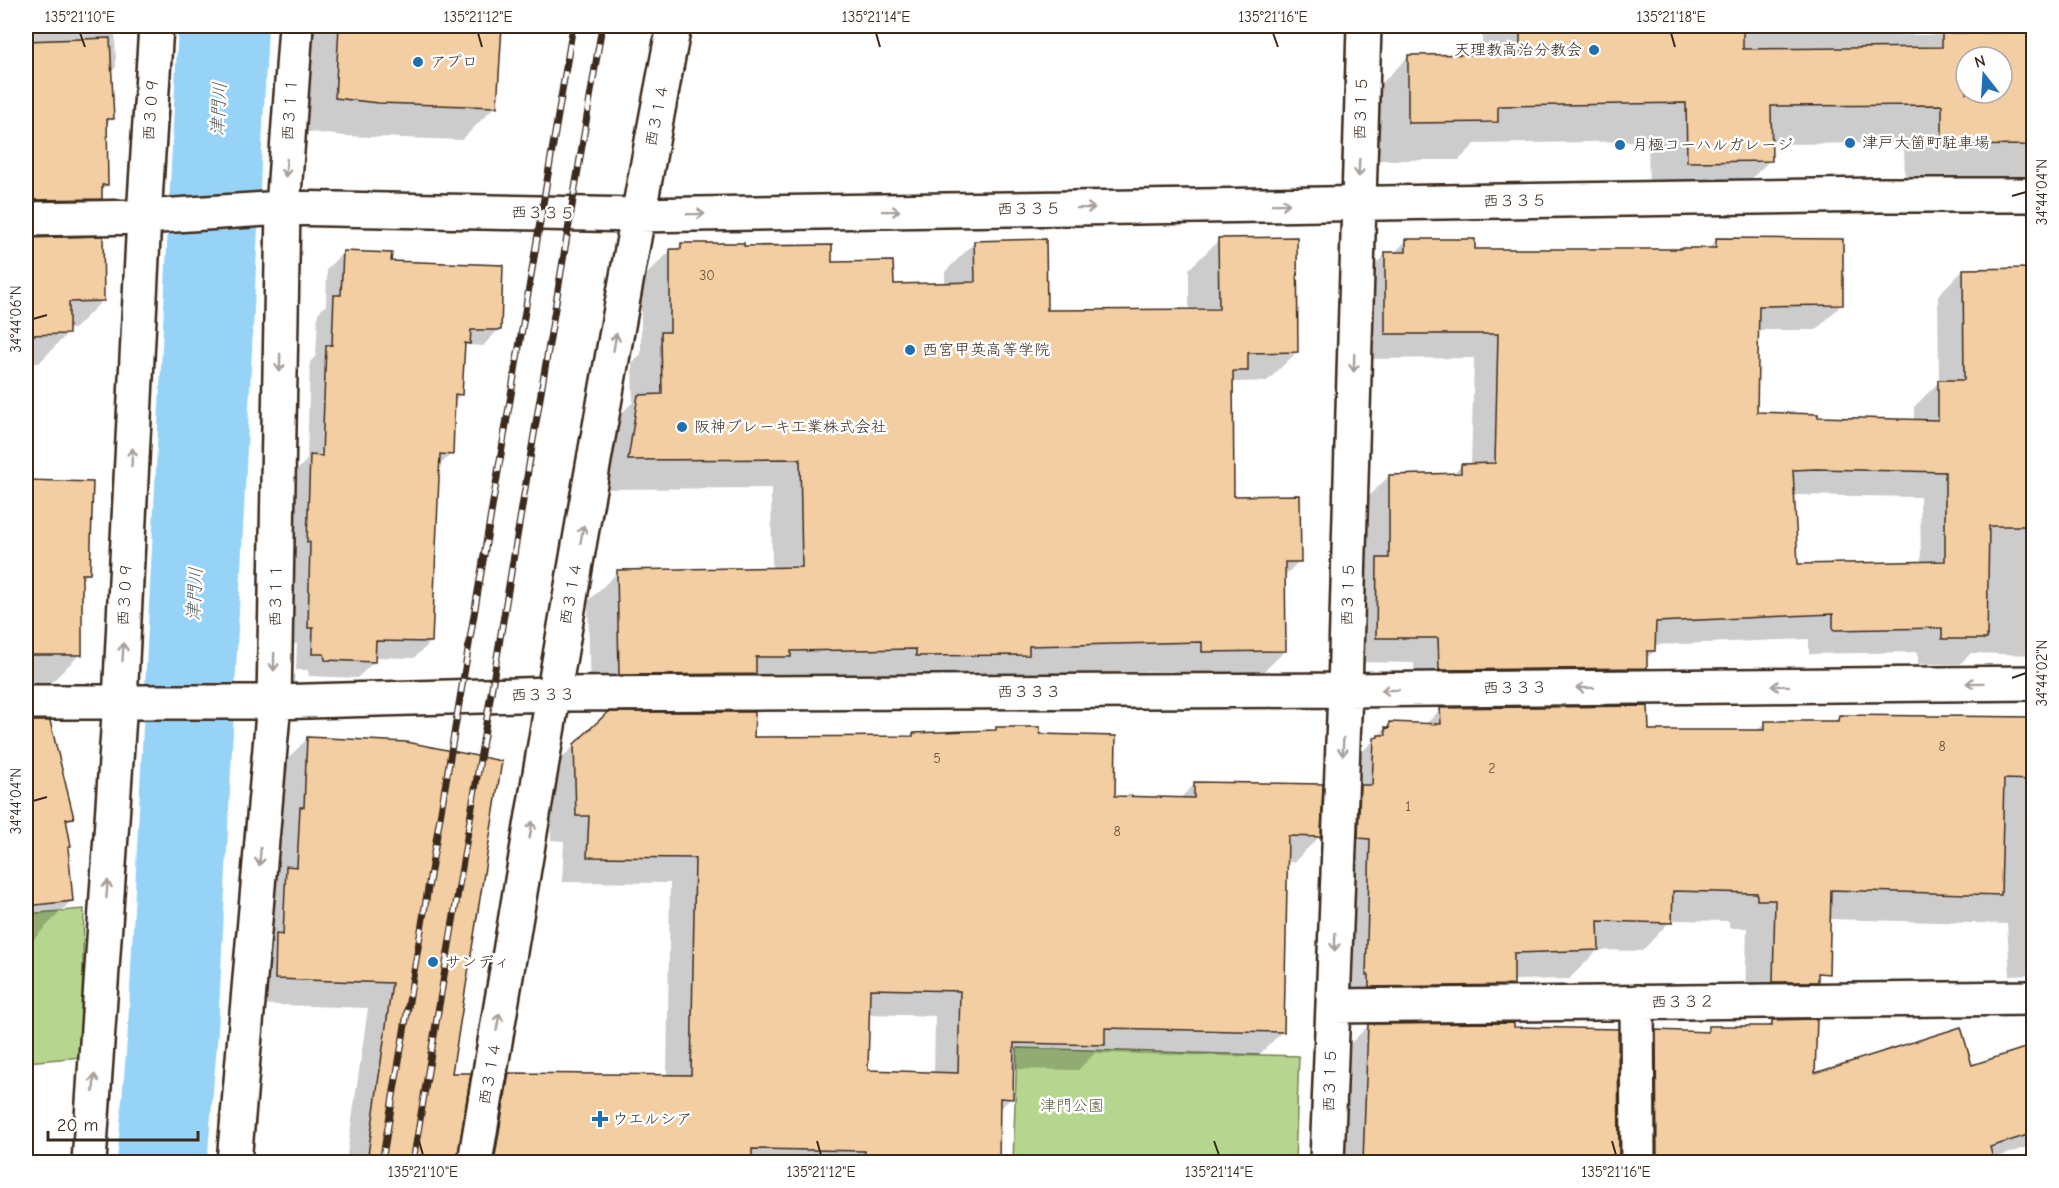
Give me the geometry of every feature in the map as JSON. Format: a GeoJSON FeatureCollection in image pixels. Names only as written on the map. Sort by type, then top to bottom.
{"type":"FeatureCollection","features":[{"type":"Feature","properties":{"kind":"street","name":"西３０９"},"geometry":{"type":"LineString","coordinates":[[89,1162],[134,701],[144,217],[156,26]]}},
{"type":"Feature","properties":{"kind":"street","name":"西３１１"},"geometry":{"type":"LineString","coordinates":[[234,1162],[274,702],[283,208],[296,26]]}},
{"type":"Feature","properties":{"kind":"street","name":"西３１４"},"geometry":{"type":"LineString","coordinates":[[475,1162],[553,694],[637,215],[674,26]]}},
{"type":"Feature","properties":{"kind":"street","name":"西３１５"},"geometry":{"type":"LineString","coordinates":[[1327,1162],[1345,690],[1364,26]]}},
{"type":"Feature","properties":{"kind":"street","name":"西３３５"},"geometry":{"type":"LineString","coordinates":[[26,219],[144,217],[283,208],[637,215],[2034,195]]}},
{"type":"Feature","properties":{"kind":"street","name":"西３３３"},"geometry":{"type":"LineString","coordinates":[[26,702],[274,702],[553,694],[1345,690],[2034,683]]}},
{"type":"Feature","properties":{"kind":"street","name":"西３３２"},"geometry":{"type":"LineString","coordinates":[[1333,1006],[2034,998]]}},
{"type":"Feature","properties":{"kind":"street"},"geometry":{"type":"LineString","coordinates":[[1636,1002],[1638,1162]]}},
{"type":"Feature","properties":{"kind":"green space"},"geometry":{"type":"Polygon","coordinates":[[[84,909],[81,1057],[27,1062],[26,914],[84,909]]]}},
{"type":"Feature","properties":{"kind":"green space","name":"津門公園"},"geometry":{"type":"Polygon","coordinates":[[[1017,1048],[1299,1056],[1295,1162],[1013,1162],[1017,1048]]]}},
{"type":"Feature","properties":{"kind":"building","name":"アプロ"},"geometry":{"type":"Polygon","coordinates":[[[339,26],[502,26],[497,107],[378,103],[335,98],[339,26]]]}},
{"type":"Feature","properties":{"kind":"building"},"geometry":{"type":"Polygon","coordinates":[[[1743,26],[1743,49],[1942,47],[1942,33],[2034,32],[2034,145],[1942,146],[1942,105],[1771,106],[1772,161],[1687,162],[1686,103],[1498,106],[1498,122],[1408,123],[1408,55],[1520,54],[1520,27],[1743,26]]]}},
{"type":"Feature","properties":{"kind":"building"},"geometry":{"type":"Polygon","coordinates":[[[110,38],[114,119],[107,119],[108,185],[102,185],[102,199],[26,200],[26,41],[110,38]]]}},
{"type":"Feature","properties":{"kind":"building"},"geometry":{"type":"Polygon","coordinates":[[[103,236],[104,301],[69,302],[69,334],[26,335],[26,238],[103,236]]]}},
{"type":"Feature","properties":{"kind":"building"},"geometry":{"type":"Polygon","coordinates":[[[1297,237],[1298,352],[1248,353],[1248,371],[1233,371],[1234,496],[1300,495],[1301,562],[1285,562],[1286,651],[1202,652],[1202,642],[1029,646],[1029,655],[916,656],[916,649],[791,651],[791,657],[756,657],[756,674],[619,675],[617,570],[802,567],[800,459],[628,460],[638,395],[662,394],[661,332],[670,332],[670,249],[681,249],[681,243],[744,243],[744,246],[832,245],[832,262],[893,261],[894,284],[975,282],[974,241],[1046,239],[1047,310],[1219,309],[1218,238],[1297,237]]]}},
{"type":"Feature","properties":{"kind":"building"},"geometry":{"type":"Polygon","coordinates":[[[1716,238],[1843,239],[1843,305],[1759,306],[1757,412],[1818,414],[1818,417],[1938,420],[1938,380],[1964,380],[1963,269],[2034,268],[2034,526],[1989,526],[1987,639],[1942,639],[1942,628],[1833,630],[1833,614],[1656,622],[1655,651],[1647,651],[1647,668],[1439,670],[1438,638],[1376,638],[1377,558],[1389,558],[1389,475],[1461,473],[1461,464],[1495,463],[1498,334],[1385,334],[1385,252],[1406,252],[1406,239],[1475,239],[1475,249],[1716,248],[1716,238]],[[1793,470],[1798,564],[1945,561],[1945,472],[1793,470]]]}},
{"type":"Feature","properties":{"kind":"building"},"geometry":{"type":"Polygon","coordinates":[[[343,251],[392,253],[391,261],[503,265],[501,330],[471,330],[470,344],[465,343],[462,395],[455,394],[453,455],[440,454],[432,642],[376,641],[375,662],[325,660],[324,654],[312,654],[313,628],[308,628],[310,542],[307,542],[310,455],[322,456],[326,345],[332,345],[334,295],[341,295],[343,251]]]}},
{"type":"Feature","properties":{"kind":"building"},"geometry":{"type":"Polygon","coordinates":[[[26,480],[93,482],[90,574],[82,574],[82,655],[26,655],[26,480]]]}},
{"type":"Feature","properties":{"kind":"building"},"geometry":{"type":"Polygon","coordinates":[[[1648,706],[1649,730],[1765,730],[1765,721],[1838,721],[1839,715],[2034,717],[2032,780],[2004,779],[2001,895],[1831,890],[1829,974],[1818,973],[1818,982],[1773,982],[1775,900],[1757,900],[1757,893],[1673,891],[1672,923],[1598,921],[1599,950],[1514,953],[1514,985],[1369,987],[1369,975],[1366,975],[1370,839],[1358,838],[1360,785],[1372,785],[1374,738],[1378,735],[1386,735],[1385,727],[1389,728],[1389,722],[1441,724],[1440,708],[1648,706]]]}},
{"type":"Feature","properties":{"kind":"building"},"geometry":{"type":"Polygon","coordinates":[[[608,712],[755,712],[754,737],[913,736],[913,733],[996,730],[996,727],[1040,727],[1040,734],[1116,736],[1115,796],[1194,798],[1194,782],[1323,784],[1321,837],[1288,836],[1284,1032],[1105,1028],[1105,1045],[1014,1043],[1013,1099],[1000,1098],[999,1162],[864,1162],[865,1151],[752,1149],[752,1157],[684,1156],[684,1162],[494,1162],[509,1073],[691,1075],[695,858],[587,857],[589,816],[576,816],[574,744],[608,712]],[[870,989],[868,1070],[958,1073],[960,991],[870,989]]]}},
{"type":"Feature","properties":{"kind":"building"},"geometry":{"type":"Polygon","coordinates":[[[26,721],[50,721],[74,818],[66,819],[71,846],[68,847],[73,901],[26,906],[26,721]]]}},
{"type":"Feature","properties":{"kind":"building"},"geometry":{"type":"Polygon","coordinates":[[[307,737],[407,742],[502,761],[452,1073],[471,1073],[457,1162],[367,1162],[392,983],[275,979],[276,934],[283,935],[286,866],[297,867],[300,807],[304,807],[307,737]]]}},
{"type":"Feature","properties":{"kind":"building"},"geometry":{"type":"Polygon","coordinates":[[[1817,1019],[1815,1073],[1961,1027],[1972,1065],[2034,1045],[2034,1133],[1990,1147],[1994,1162],[1657,1162],[1656,1030],[1708,1032],[1708,1026],[1772,1026],[1772,1020],[1817,1019]]]}},
{"type":"Feature","properties":{"kind":"building"},"geometry":{"type":"Polygon","coordinates":[[[1514,1023],[1514,1027],[1618,1029],[1619,1162],[1363,1162],[1368,1024],[1514,1023]]]}},
{"type":"Feature","properties":{"kind":"waterway","name":"津門川"},"geometry":{"type":"LineString","coordinates":[[162,1162],[173,1030],[223,26]]}},
{"type":"Feature","properties":{"kind":"railway"},"geometry":{"type":"LineString","coordinates":[[382,1162],[573,26]]}},
{"type":"Feature","properties":{"kind":"railway"},"geometry":{"type":"LineString","coordinates":[[413,1162],[602,26]]}},
{"type":"Feature","properties":{"kind":"place","name":"天理教高治分教会"},"geometry":{"type":"Point","coordinates":[1594,50]}},
{"type":"Feature","properties":{"kind":"place","name":"アプロ"},"geometry":{"type":"Point","coordinates":[418,62]}},
{"type":"Feature","properties":{"kind":"place","name":"津戸大箇町駐車場"},"geometry":{"type":"Point","coordinates":[1850,143]}},
{"type":"Feature","properties":{"kind":"place","name":"月極コーハルガレージ"},"geometry":{"type":"Point","coordinates":[1620,145]}},
{"type":"Feature","properties":{"kind":"place","name":"西宮甲英高等学院"},"geometry":{"type":"Point","coordinates":[910,350]}},
{"type":"Feature","properties":{"kind":"place","name":"阪神ブレーキ工業株式会社"},"geometry":{"type":"Point","coordinates":[682,427]}},
{"type":"Feature","properties":{"kind":"place","name":"サンディ"},"geometry":{"type":"Point","coordinates":[433,962]}},
{"type":"Feature","properties":{"kind":"place","name":"ウエルシア"},"geometry":{"type":"Point","coordinates":[600,1119]}}]}
